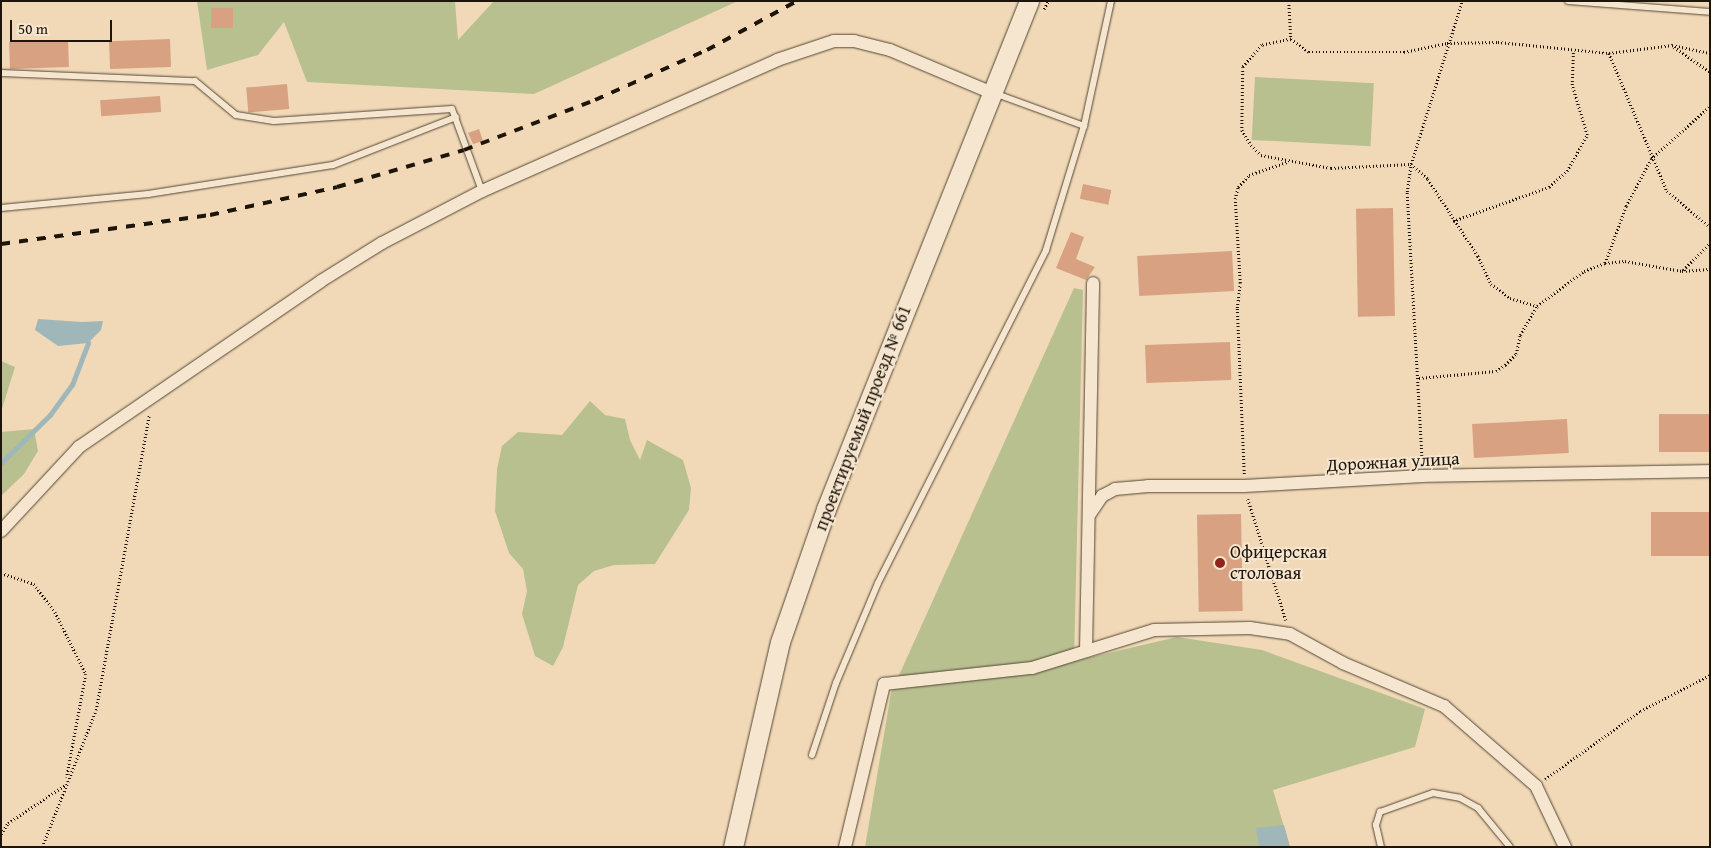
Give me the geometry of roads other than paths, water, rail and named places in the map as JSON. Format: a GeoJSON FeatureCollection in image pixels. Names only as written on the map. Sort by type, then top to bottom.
{"type":"FeatureCollection","features":[{"type":"Feature","properties":{"kind":"main road","name":"проектируемый проезд № 661"},"geometry":{"type":"LineString","coordinates":[[733,847],[780,642],[826,510],[990,92],[1029,1]]}},
{"type":"Feature","properties":{"kind":"street"},"geometry":{"type":"LineString","coordinates":[[1,531],[79,447],[382,243],[482,190],[777,60],[834,41],[878,46],[990,92]]}},
{"type":"Feature","properties":{"kind":"street"},"geometry":{"type":"LineString","coordinates":[[1086,651],[1085,574],[1090,514],[1093,283]]}},
{"type":"Feature","properties":{"kind":"street","name":"Дорожная улица"},"geometry":{"type":"LineString","coordinates":[[1090,514],[1102,496],[1115,489],[1244,486],[1423,476],[1710,471]]}},
{"type":"Feature","properties":{"kind":"street"},"geometry":{"type":"LineString","coordinates":[[845,847],[884,684],[1032,668],[1154,630],[1250,628],[1290,634],[1343,663],[1444,706],[1536,786],[1564,847]]}},
{"type":"Feature","properties":{"kind":"lane"},"geometry":{"type":"LineString","coordinates":[[812,755],[836,683],[878,583],[1046,250],[1084,126],[1111,1]]}},
{"type":"Feature","properties":{"kind":"lane"},"geometry":{"type":"LineString","coordinates":[[1568,1],[1710,12]]}},
{"type":"Feature","properties":{"kind":"lane"},"geometry":{"type":"LineString","coordinates":[[1,73],[195,81],[236,115],[274,121],[452,109],[456,117],[464,150],[475,162],[482,190]]}},
{"type":"Feature","properties":{"kind":"lane"},"geometry":{"type":"LineString","coordinates":[[990,92],[1084,126]]}},
{"type":"Feature","properties":{"kind":"lane"},"geometry":{"type":"LineString","coordinates":[[1,208],[148,194],[333,164],[456,117]]}},
{"type":"Feature","properties":{"kind":"lane"},"geometry":{"type":"LineString","coordinates":[[1381,847],[1376,825],[1380,812],[1433,793],[1460,798],[1478,808],[1510,847]]}},
{"type":"Feature","properties":{"kind":"water"},"geometry":{"type":"Polygon","coordinates":[[[38,319],[82,322],[103,321],[101,330],[88,343],[58,346],[35,330],[38,319]]]}},
{"type":"Feature","properties":{"kind":"water"},"geometry":{"type":"Polygon","coordinates":[[[1284,825],[1290,847],[1259,847],[1256,828],[1284,825]]]}},
{"type":"Feature","properties":{"kind":"waterway"},"geometry":{"type":"LineString","coordinates":[[1,463],[50,415],[72,385],[88,343]]}},
{"type":"Feature","properties":{"kind":"railway"},"geometry":{"type":"LineString","coordinates":[[1,244],[210,215],[337,187],[464,150],[595,100],[707,50],[797,1]]}},
{"type":"Feature","properties":{"kind":"place","name":"Офицерская столовая"},"geometry":{"type":"Point","coordinates":[1220,563]}}]}
